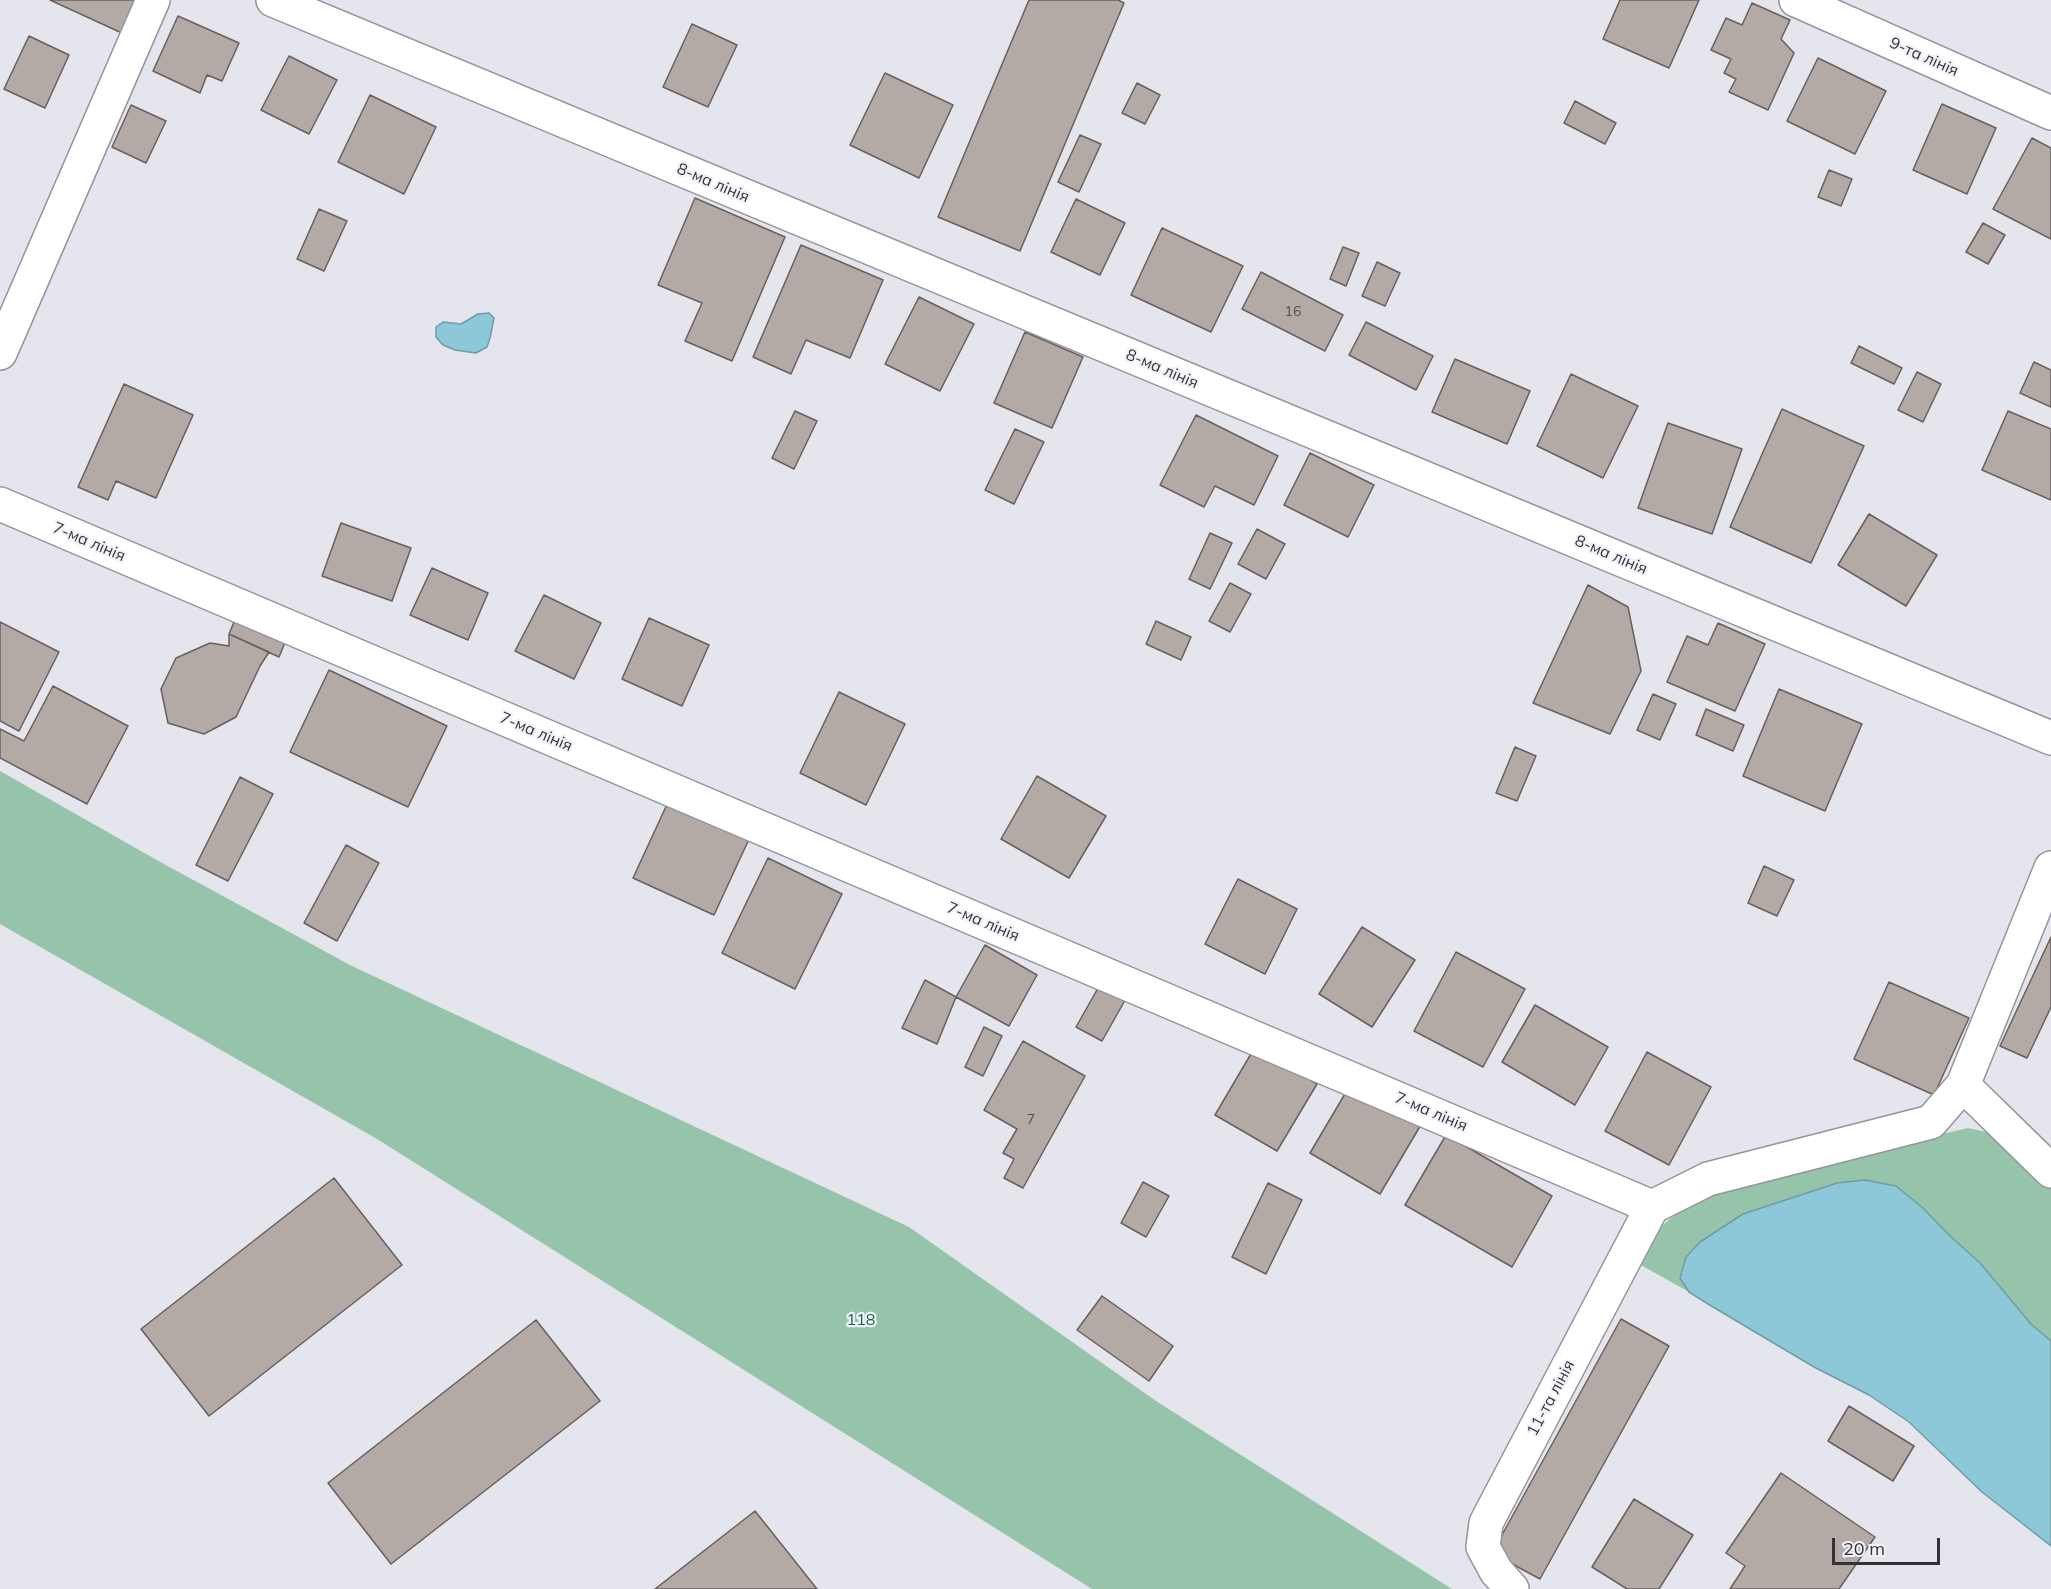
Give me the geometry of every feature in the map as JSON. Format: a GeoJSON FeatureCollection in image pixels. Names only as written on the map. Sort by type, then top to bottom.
{"type":"FeatureCollection","features":[{"type":"Feature","properties":{"kind":"street"},"geometry":{"type":"LineString","coordinates":[[0,352],[153,0]]}},
{"type":"Feature","properties":{"kind":"street","name":"8-ма лінія"},"geometry":{"type":"LineString","coordinates":[[273,0],[2051,738]]}},
{"type":"Feature","properties":{"kind":"street","name":"9-та лінія"},"geometry":{"type":"LineString","coordinates":[[1796,0],[2051,113]]}},
{"type":"Feature","properties":{"kind":"street","name":"7-ма лінія"},"geometry":{"type":"LineString","coordinates":[[0,504],[1652,1207]]}},
{"type":"Feature","properties":{"kind":"street"},"geometry":{"type":"LineString","coordinates":[[1652,1207],[1708,1179],[1931,1122],[1963,1085],[2051,868]]}},
{"type":"Feature","properties":{"kind":"street"},"geometry":{"type":"LineString","coordinates":[[1963,1085],[2051,1171]]}},
{"type":"Feature","properties":{"kind":"street","name":"11-та лінія"},"geometry":{"type":"LineString","coordinates":[[1512,1589],[1496,1571],[1483,1547],[1486,1522],[1652,1207]]}},
{"type":"Feature","properties":{"kind":"green space","name":"118"},"geometry":{"type":"Polygon","coordinates":[[[0,771],[162,863],[352,966],[909,1227],[1156,1401],[1452,1589],[1092,1589],[377,1139],[0,924],[0,771]]]}},
{"type":"Feature","properties":{"kind":"green space"},"geometry":{"type":"Polygon","coordinates":[[[1968,1128],[1996,1134],[2051,1187],[2051,1341],[2031,1324],[1980,1263],[1923,1208],[1896,1186],[1865,1180],[1837,1183],[1743,1214],[1700,1242],[1680,1278],[1689,1292],[1639,1264],[1663,1225],[1686,1204],[1754,1178],[1968,1128]]]}},
{"type":"Feature","properties":{"kind":"water"},"geometry":{"type":"Polygon","coordinates":[[[489,313],[494,318],[490,338],[487,347],[476,353],[455,350],[443,345],[436,337],[436,327],[443,322],[461,324],[478,314],[489,313]]]}},
{"type":"Feature","properties":{"kind":"water"},"geometry":{"type":"Polygon","coordinates":[[[1865,1180],[1896,1186],[1923,1208],[1980,1263],[2031,1324],[2051,1341],[2051,1546],[1982,1492],[1909,1422],[1869,1395],[1814,1367],[1708,1304],[1689,1292],[1680,1278],[1686,1257],[1700,1242],[1743,1214],[1837,1183],[1865,1180]]]}},
{"type":"Feature","properties":{"kind":"building"},"geometry":{"type":"Polygon","coordinates":[[[50,0],[140,0],[124,34],[50,0]]]}},
{"type":"Feature","properties":{"kind":"building"},"geometry":{"type":"Polygon","coordinates":[[[1029,0],[1118,0],[1124,3],[1020,251],[938,217],[1029,0]]]}},
{"type":"Feature","properties":{"kind":"building"},"geometry":{"type":"Polygon","coordinates":[[[1620,0],[1699,0],[1669,68],[1603,39],[1620,0]]]}},
{"type":"Feature","properties":{"kind":"building"},"geometry":{"type":"Polygon","coordinates":[[[1752,3],[1790,20],[1781,39],[1794,53],[1768,110],[1729,92],[1736,79],[1724,73],[1731,59],[1711,50],[1726,18],[1742,25],[1752,3]]]}},
{"type":"Feature","properties":{"kind":"building"},"geometry":{"type":"Polygon","coordinates":[[[178,16],[239,43],[222,81],[207,75],[200,93],[153,71],[178,16]]]}},
{"type":"Feature","properties":{"kind":"building"},"geometry":{"type":"Polygon","coordinates":[[[692,24],[737,45],[708,107],[663,87],[692,24]]]}},
{"type":"Feature","properties":{"kind":"building"},"geometry":{"type":"Polygon","coordinates":[[[29,36],[69,55],[45,108],[4,89],[29,36]]]}},
{"type":"Feature","properties":{"kind":"building"},"geometry":{"type":"Polygon","coordinates":[[[289,56],[337,80],[309,134],[261,110],[289,56]]]}},
{"type":"Feature","properties":{"kind":"building"},"geometry":{"type":"Polygon","coordinates":[[[1818,58],[1886,91],[1855,154],[1787,121],[1818,58]]]}},
{"type":"Feature","properties":{"kind":"building"},"geometry":{"type":"Polygon","coordinates":[[[885,73],[953,105],[919,178],[850,145],[885,73]]]}},
{"type":"Feature","properties":{"kind":"building"},"geometry":{"type":"Polygon","coordinates":[[[1137,83],[1160,95],[1145,124],[1122,113],[1137,83]]]}},
{"type":"Feature","properties":{"kind":"building"},"geometry":{"type":"Polygon","coordinates":[[[370,95],[436,127],[404,194],[338,162],[370,95]]]}},
{"type":"Feature","properties":{"kind":"building"},"geometry":{"type":"Polygon","coordinates":[[[1575,101],[1616,123],[1605,144],[1564,123],[1575,101]]]}},
{"type":"Feature","properties":{"kind":"building"},"geometry":{"type":"Polygon","coordinates":[[[1942,104],[1996,128],[1967,194],[1913,170],[1942,104]]]}},
{"type":"Feature","properties":{"kind":"building"},"geometry":{"type":"Polygon","coordinates":[[[131,105],[166,121],[146,163],[112,147],[131,105]]]}},
{"type":"Feature","properties":{"kind":"building"},"geometry":{"type":"Polygon","coordinates":[[[1080,135],[1101,144],[1079,192],[1058,182],[1080,135]]]}},
{"type":"Feature","properties":{"kind":"building"},"geometry":{"type":"Polygon","coordinates":[[[2032,138],[2051,148],[2051,239],[1993,209],[2032,138]]]}},
{"type":"Feature","properties":{"kind":"building"},"geometry":{"type":"Polygon","coordinates":[[[1829,170],[1852,179],[1841,206],[1818,197],[1829,170]]]}},
{"type":"Feature","properties":{"kind":"building"},"geometry":{"type":"Polygon","coordinates":[[[695,198],[785,237],[732,361],[685,341],[702,303],[658,285],[695,198]]]}},
{"type":"Feature","properties":{"kind":"building"},"geometry":{"type":"Polygon","coordinates":[[[1076,199],[1125,223],[1100,275],[1051,252],[1076,199]]]}},
{"type":"Feature","properties":{"kind":"building"},"geometry":{"type":"Polygon","coordinates":[[[319,209],[347,221],[324,271],[297,259],[319,209]]]}},
{"type":"Feature","properties":{"kind":"building"},"geometry":{"type":"Polygon","coordinates":[[[1983,223],[2005,235],[1988,264],[1966,252],[1983,223]]]}},
{"type":"Feature","properties":{"kind":"building"},"geometry":{"type":"Polygon","coordinates":[[[1162,228],[1243,266],[1211,332],[1131,295],[1162,228]]]}},
{"type":"Feature","properties":{"kind":"building"},"geometry":{"type":"Polygon","coordinates":[[[801,245],[883,280],[850,358],[806,340],[791,374],[753,357],[801,245]]]}},
{"type":"Feature","properties":{"kind":"building"},"geometry":{"type":"Polygon","coordinates":[[[1343,247],[1359,253],[1346,286],[1330,279],[1343,247]]]}},
{"type":"Feature","properties":{"kind":"building"},"geometry":{"type":"Polygon","coordinates":[[[1377,262],[1400,273],[1385,306],[1362,296],[1377,262]]]}},
{"type":"Feature","properties":{"kind":"building"},"geometry":{"type":"Polygon","coordinates":[[[1261,272],[1343,315],[1325,351],[1242,309],[1261,272]]]}},
{"type":"Feature","properties":{"kind":"building"},"geometry":{"type":"Polygon","coordinates":[[[919,297],[974,324],[940,391],[885,364],[919,297]]]}},
{"type":"Feature","properties":{"kind":"building"},"geometry":{"type":"Polygon","coordinates":[[[1366,322],[1433,356],[1416,390],[1349,355],[1366,322]]]}},
{"type":"Feature","properties":{"kind":"building"},"geometry":{"type":"Polygon","coordinates":[[[1025,332],[1083,357],[1052,428],[994,403],[1025,332]]]}},
{"type":"Feature","properties":{"kind":"building"},"geometry":{"type":"Polygon","coordinates":[[[1859,346],[1902,368],[1894,384],[1851,363],[1859,346]]]}},
{"type":"Feature","properties":{"kind":"building"},"geometry":{"type":"Polygon","coordinates":[[[1455,359],[1530,391],[1507,444],[1432,412],[1455,359]]]}},
{"type":"Feature","properties":{"kind":"building"},"geometry":{"type":"Polygon","coordinates":[[[2034,362],[2051,370],[2051,407],[2020,393],[2034,362]]]}},
{"type":"Feature","properties":{"kind":"building"},"geometry":{"type":"Polygon","coordinates":[[[1917,372],[1941,384],[1923,422],[1898,410],[1917,372]]]}},
{"type":"Feature","properties":{"kind":"building"},"geometry":{"type":"Polygon","coordinates":[[[1571,374],[1638,406],[1603,478],[1537,446],[1571,374]]]}},
{"type":"Feature","properties":{"kind":"building"},"geometry":{"type":"Polygon","coordinates":[[[124,384],[193,415],[156,498],[116,481],[108,500],[78,487],[124,384]]]}},
{"type":"Feature","properties":{"kind":"building"},"geometry":{"type":"Polygon","coordinates":[[[1782,409],[1864,446],[1811,563],[1730,527],[1782,409]]]}},
{"type":"Feature","properties":{"kind":"building"},"geometry":{"type":"Polygon","coordinates":[[[795,411],[817,421],[794,469],[772,458],[795,411]]]}},
{"type":"Feature","properties":{"kind":"building"},"geometry":{"type":"Polygon","coordinates":[[[2008,411],[2051,429],[2051,500],[1982,470],[2008,411]]]}},
{"type":"Feature","properties":{"kind":"building"},"geometry":{"type":"Polygon","coordinates":[[[1196,415],[1278,456],[1254,505],[1215,486],[1204,507],[1160,485],[1196,415]]]}},
{"type":"Feature","properties":{"kind":"building"},"geometry":{"type":"Polygon","coordinates":[[[1668,423],[1742,449],[1712,534],[1638,508],[1668,423]]]}},
{"type":"Feature","properties":{"kind":"building"},"geometry":{"type":"Polygon","coordinates":[[[1015,429],[1044,442],[1014,504],[985,490],[1015,429]]]}},
{"type":"Feature","properties":{"kind":"building"},"geometry":{"type":"Polygon","coordinates":[[[1310,453],[1374,485],[1348,537],[1284,505],[1310,453]]]}},
{"type":"Feature","properties":{"kind":"building"},"geometry":{"type":"Polygon","coordinates":[[[1869,514],[1937,555],[1906,606],[1838,565],[1869,514]]]}},
{"type":"Feature","properties":{"kind":"building"},"geometry":{"type":"Polygon","coordinates":[[[341,523],[411,548],[392,601],[322,576],[341,523]]]}},
{"type":"Feature","properties":{"kind":"building"},"geometry":{"type":"Polygon","coordinates":[[[1257,529],[1285,544],[1266,579],[1238,564],[1257,529]]]}},
{"type":"Feature","properties":{"kind":"building"},"geometry":{"type":"Polygon","coordinates":[[[1210,533],[1232,543],[1210,589],[1189,579],[1210,533]]]}},
{"type":"Feature","properties":{"kind":"building"},"geometry":{"type":"Polygon","coordinates":[[[432,568],[488,593],[468,640],[410,615],[432,568]]]}},
{"type":"Feature","properties":{"kind":"building"},"geometry":{"type":"Polygon","coordinates":[[[1230,583],[1251,594],[1230,632],[1209,621],[1230,583]]]}},
{"type":"Feature","properties":{"kind":"building"},"geometry":{"type":"Polygon","coordinates":[[[1588,585],[1628,607],[1641,671],[1610,734],[1533,703],[1588,585]]]}},
{"type":"Feature","properties":{"kind":"building"},"geometry":{"type":"Polygon","coordinates":[[[544,595],[601,623],[574,679],[515,651],[544,595]]]}},
{"type":"Feature","properties":{"kind":"building"},"geometry":{"type":"Polygon","coordinates":[[[239,610],[289,633],[279,657],[229,634],[239,610]]]}},
{"type":"Feature","properties":{"kind":"building"},"geometry":{"type":"Polygon","coordinates":[[[649,618],[709,645],[682,706],[622,679],[649,618]]]}},
{"type":"Feature","properties":{"kind":"building"},"geometry":{"type":"Polygon","coordinates":[[[1156,621],[1191,637],[1181,660],[1146,644],[1156,621]]]}},
{"type":"Feature","properties":{"kind":"building"},"geometry":{"type":"Polygon","coordinates":[[[0,622],[59,652],[19,731],[0,721],[0,622]]]}},
{"type":"Feature","properties":{"kind":"building"},"geometry":{"type":"Polygon","coordinates":[[[1718,623],[1765,644],[1735,711],[1667,682],[1687,636],[1708,645],[1718,623]]]}},
{"type":"Feature","properties":{"kind":"building"},"geometry":{"type":"Polygon","coordinates":[[[229,634],[269,652],[236,717],[204,734],[168,723],[161,689],[176,658],[210,643],[229,646],[229,634]]]}},
{"type":"Feature","properties":{"kind":"building"},"geometry":{"type":"Polygon","coordinates":[[[329,670],[447,726],[408,807],[290,752],[329,670]]]}},
{"type":"Feature","properties":{"kind":"building"},"geometry":{"type":"Polygon","coordinates":[[[53,686],[128,726],[87,804],[0,758],[0,729],[24,741],[53,686]]]}},
{"type":"Feature","properties":{"kind":"building"},"geometry":{"type":"Polygon","coordinates":[[[1779,689],[1862,724],[1825,811],[1743,776],[1779,689]]]}},
{"type":"Feature","properties":{"kind":"building"},"geometry":{"type":"Polygon","coordinates":[[[839,692],[905,724],[866,805],[800,773],[839,692]]]}},
{"type":"Feature","properties":{"kind":"building"},"geometry":{"type":"Polygon","coordinates":[[[1653,694],[1676,704],[1660,740],[1637,730],[1653,694]]]}},
{"type":"Feature","properties":{"kind":"building"},"geometry":{"type":"Polygon","coordinates":[[[1706,709],[1744,725],[1733,751],[1696,735],[1706,709]]]}},
{"type":"Feature","properties":{"kind":"building"},"geometry":{"type":"Polygon","coordinates":[[[1515,747],[1536,756],[1517,801],[1496,793],[1515,747]]]}},
{"type":"Feature","properties":{"kind":"building"},"geometry":{"type":"Polygon","coordinates":[[[1037,776],[1106,816],[1069,878],[1001,839],[1037,776]]]}},
{"type":"Feature","properties":{"kind":"building"},"geometry":{"type":"Polygon","coordinates":[[[240,777],[273,794],[228,881],[196,865],[240,777]]]}},
{"type":"Feature","properties":{"kind":"building"},"geometry":{"type":"Polygon","coordinates":[[[669,800],[750,837],[714,915],[633,878],[669,800]]]}},
{"type":"Feature","properties":{"kind":"building"},"geometry":{"type":"Polygon","coordinates":[[[346,845],[379,863],[337,941],[304,923],[346,845]]]}},
{"type":"Feature","properties":{"kind":"building"},"geometry":{"type":"Polygon","coordinates":[[[768,858],[842,894],[795,989],[722,953],[768,858]]]}},
{"type":"Feature","properties":{"kind":"building"},"geometry":{"type":"Polygon","coordinates":[[[1764,866],[1794,880],[1777,916],[1748,903],[1764,866]]]}},
{"type":"Feature","properties":{"kind":"building"},"geometry":{"type":"Polygon","coordinates":[[[1238,879],[1297,909],[1265,974],[1205,944],[1238,879]]]}},
{"type":"Feature","properties":{"kind":"building"},"geometry":{"type":"Polygon","coordinates":[[[1362,927],[1415,960],[1372,1027],[1319,994],[1362,927]]]}},
{"type":"Feature","properties":{"kind":"building"},"geometry":{"type":"Polygon","coordinates":[[[2051,937],[2051,1007],[2027,1058],[2000,1046],[2051,937]]]}},
{"type":"Feature","properties":{"kind":"building"},"geometry":{"type":"Polygon","coordinates":[[[985,945],[1037,975],[1009,1026],[956,997],[985,945]]]}},
{"type":"Feature","properties":{"kind":"building"},"geometry":{"type":"Polygon","coordinates":[[[1456,952],[1525,989],[1483,1067],[1414,1031],[1456,952]]]}},
{"type":"Feature","properties":{"kind":"building"},"geometry":{"type":"Polygon","coordinates":[[[925,980],[956,997],[937,1044],[902,1028],[925,980]]]}},
{"type":"Feature","properties":{"kind":"building"},"geometry":{"type":"Polygon","coordinates":[[[1102,981],[1128,995],[1102,1041],[1076,1027],[1102,981]]]}},
{"type":"Feature","properties":{"kind":"building"},"geometry":{"type":"Polygon","coordinates":[[[1889,982],[1969,1018],[1934,1095],[1854,1059],[1889,982]]]}},
{"type":"Feature","properties":{"kind":"building"},"geometry":{"type":"Polygon","coordinates":[[[1535,1005],[1608,1047],[1575,1105],[1502,1062],[1535,1005]]]}},
{"type":"Feature","properties":{"kind":"building"},"geometry":{"type":"Polygon","coordinates":[[[984,1027],[1002,1036],[983,1076],[965,1067],[984,1027]]]}},
{"type":"Feature","properties":{"kind":"building"},"geometry":{"type":"Polygon","coordinates":[[[1023,1041],[1085,1076],[1023,1188],[1004,1178],[1014,1159],[1003,1153],[1017,1129],[984,1110],[1023,1041]]]}},
{"type":"Feature","properties":{"kind":"building"},"geometry":{"type":"Polygon","coordinates":[[[1255,1047],[1317,1084],[1277,1151],[1215,1115],[1255,1047]]]}},
{"type":"Feature","properties":{"kind":"building"},"geometry":{"type":"Polygon","coordinates":[[[1647,1052],[1711,1087],[1669,1165],[1605,1131],[1647,1052]]]}},
{"type":"Feature","properties":{"kind":"building"},"geometry":{"type":"Polygon","coordinates":[[[1352,1082],[1422,1123],[1380,1194],[1310,1153],[1352,1082]]]}},
{"type":"Feature","properties":{"kind":"building"},"geometry":{"type":"Polygon","coordinates":[[[1446,1135],[1552,1196],[1512,1267],[1405,1205],[1446,1135]]]}},
{"type":"Feature","properties":{"kind":"building"},"geometry":{"type":"Polygon","coordinates":[[[334,1178],[402,1265],[209,1416],[141,1329],[334,1178]]]}},
{"type":"Feature","properties":{"kind":"building"},"geometry":{"type":"Polygon","coordinates":[[[1143,1182],[1169,1196],[1146,1237],[1121,1223],[1143,1182]]]}},
{"type":"Feature","properties":{"kind":"building"},"geometry":{"type":"Polygon","coordinates":[[[1268,1183],[1302,1200],[1266,1274],[1232,1257],[1268,1183]]]}},
{"type":"Feature","properties":{"kind":"building"},"geometry":{"type":"Polygon","coordinates":[[[1102,1296],[1173,1346],[1149,1381],[1077,1330],[1102,1296]]]}},
{"type":"Feature","properties":{"kind":"building"},"geometry":{"type":"Polygon","coordinates":[[[1621,1319],[1669,1346],[1540,1579],[1492,1553],[1621,1319]]]}},
{"type":"Feature","properties":{"kind":"building"},"geometry":{"type":"Polygon","coordinates":[[[536,1320],[600,1401],[391,1564],[328,1483],[536,1320]]]}},
{"type":"Feature","properties":{"kind":"building"},"geometry":{"type":"Polygon","coordinates":[[[1849,1406],[1914,1446],[1893,1481],[1828,1441],[1849,1406]]]}},
{"type":"Feature","properties":{"kind":"building"},"geometry":{"type":"Polygon","coordinates":[[[1781,1473],[1875,1537],[1839,1589],[1730,1589],[1745,1566],[1726,1553],[1781,1473]]]}},
{"type":"Feature","properties":{"kind":"building"},"geometry":{"type":"Polygon","coordinates":[[[1634,1499],[1693,1535],[1659,1589],[1627,1589],[1592,1567],[1634,1499]]]}},
{"type":"Feature","properties":{"kind":"building"},"geometry":{"type":"Polygon","coordinates":[[[755,1511],[817,1589],[655,1589],[755,1511]]]}}]}
